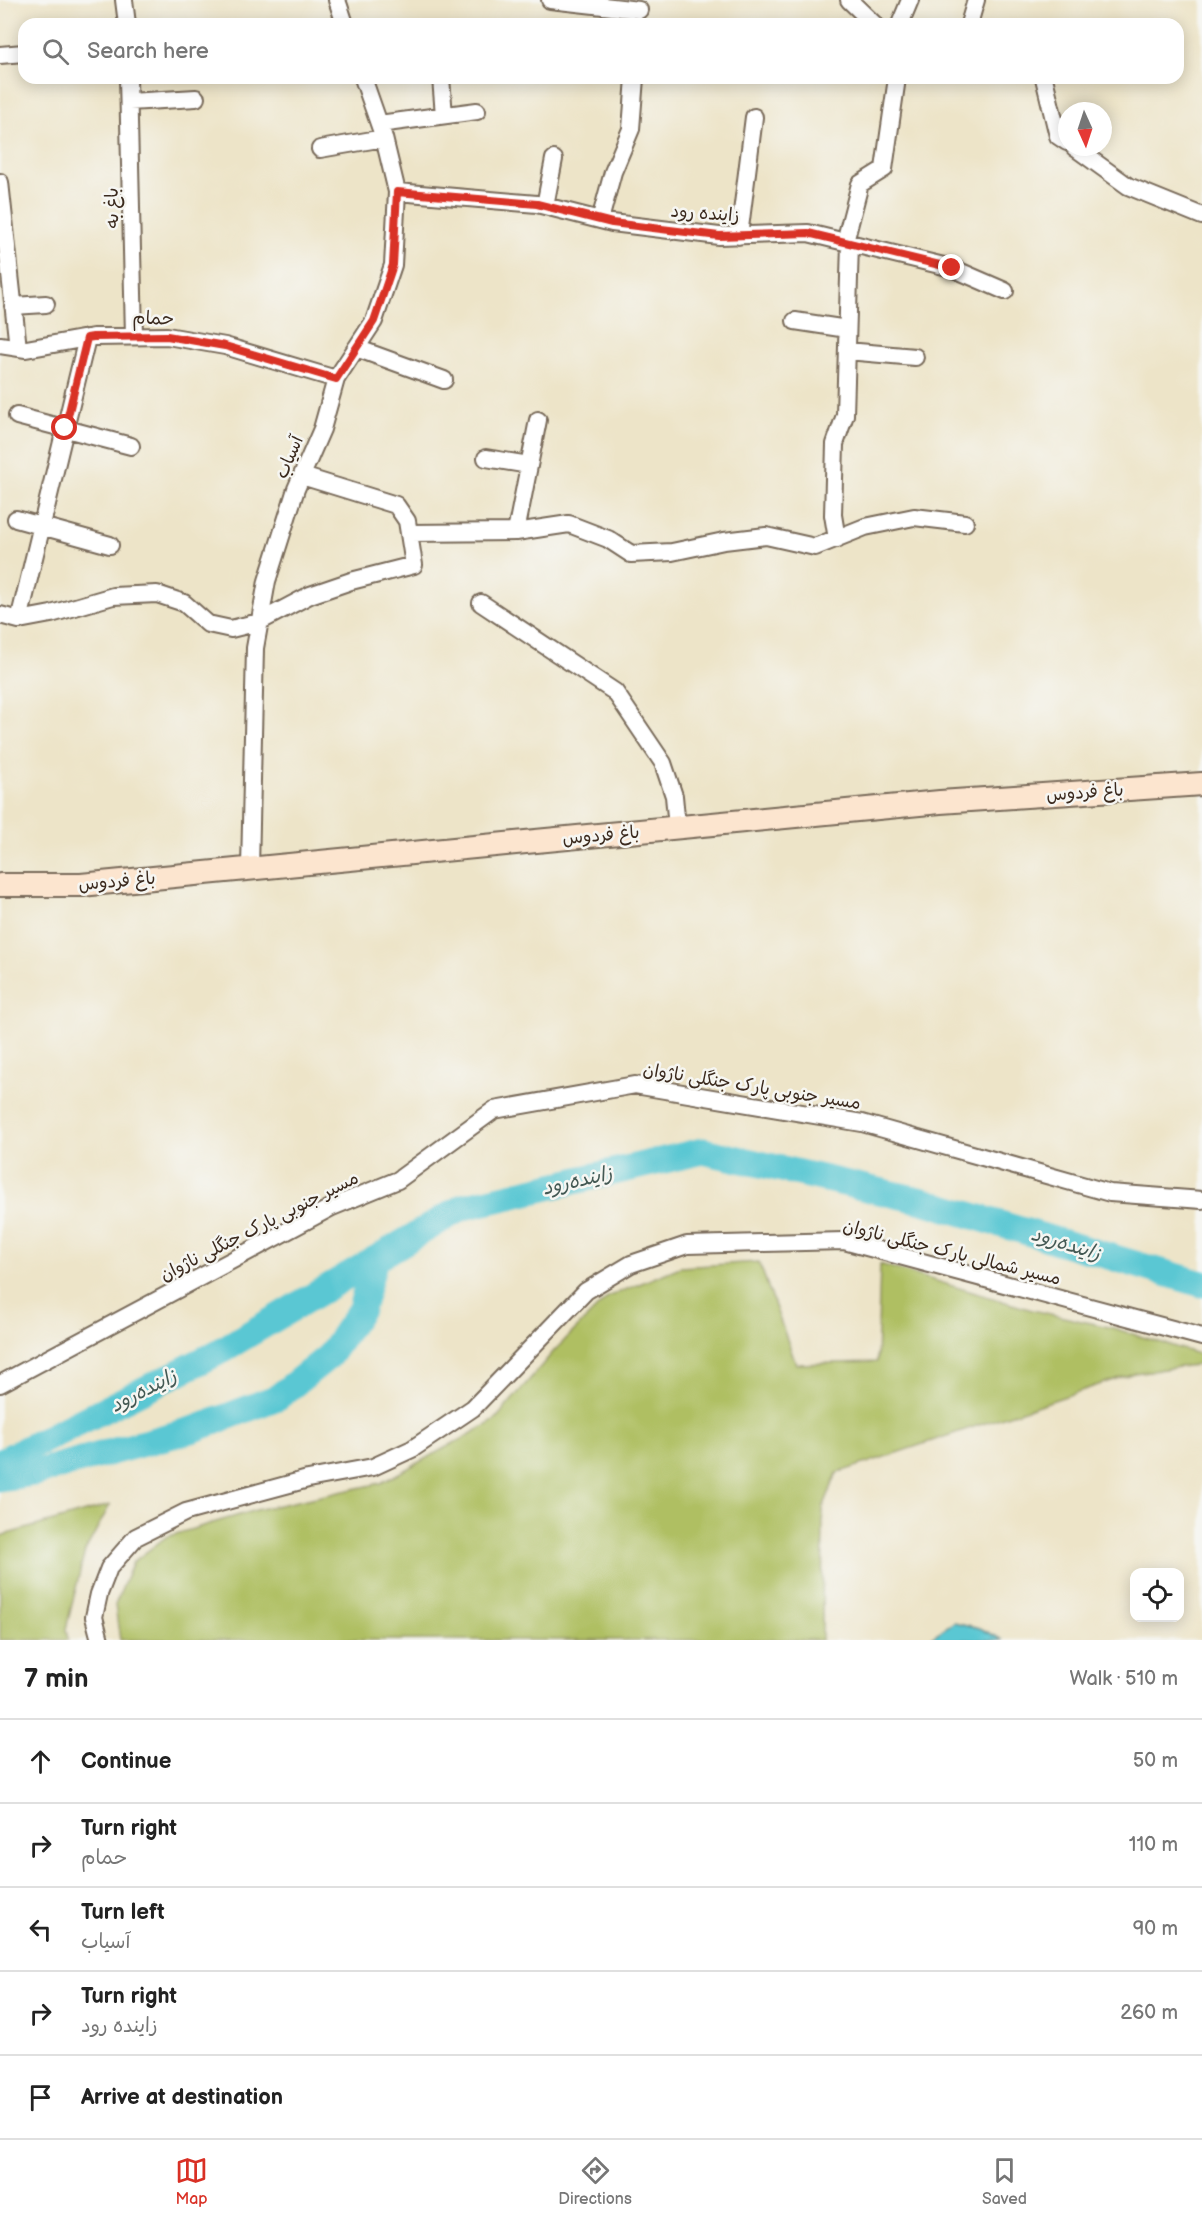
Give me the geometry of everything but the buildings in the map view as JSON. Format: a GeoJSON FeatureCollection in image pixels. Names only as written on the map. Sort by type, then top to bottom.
{"type":"FeatureCollection","features":[{"type":"Feature","properties":{"kind":"street"},"geometry":{"type":"LineString","coordinates":[[124,0],[126,18]]}},
{"type":"Feature","properties":{"kind":"street"},"geometry":{"type":"LineString","coordinates":[[337,0],[343,18]]}},
{"type":"Feature","properties":{"kind":"street"},"geometry":{"type":"LineString","coordinates":[[550,0],[639,11]]}},
{"type":"Feature","properties":{"kind":"street"},"geometry":{"type":"LineString","coordinates":[[849,0],[865,18]]}},
{"type":"Feature","properties":{"kind":"street"},"geometry":{"type":"LineString","coordinates":[[902,18],[910,0]]}},
{"type":"Feature","properties":{"kind":"street"},"geometry":{"type":"LineString","coordinates":[[971,18],[976,0]]}},
{"type":"Feature","properties":{"kind":"street"},"geometry":{"type":"LineString","coordinates":[[0,55],[18,54]]}},
{"type":"Feature","properties":{"kind":"street","name":"باغ به"},"geometry":{"type":"LineString","coordinates":[[129,84],[134,336]]}},
{"type":"Feature","properties":{"kind":"street","name":"آسیاب"},"geometry":{"type":"LineString","coordinates":[[250,868],[255,648],[267,581],[302,476],[322,429],[336,379],[374,321],[393,265],[397,192],[381,131],[365,84]]}},
{"type":"Feature","properties":{"kind":"street"},"geometry":{"type":"LineString","coordinates":[[441,84],[444,115]]}},
{"type":"Feature","properties":{"kind":"street"},"geometry":{"type":"LineString","coordinates":[[600,220],[613,172],[631,129],[635,84]]}},
{"type":"Feature","properties":{"kind":"street"},"geometry":{"type":"LineString","coordinates":[[837,539],[833,515],[836,444],[845,415],[847,243],[860,184],[884,169],[896,84]]}},
{"type":"Feature","properties":{"kind":"street"},"geometry":{"type":"LineString","coordinates":[[1045,84],[1058,136]]}},
{"type":"Feature","properties":{"kind":"street"},"geometry":{"type":"LineString","coordinates":[[129,102],[196,98]]}},
{"type":"Feature","properties":{"kind":"street"},"geometry":{"type":"LineString","coordinates":[[320,149],[444,115],[477,111]]}},
{"type":"Feature","properties":{"kind":"street"},"geometry":{"type":"LineString","coordinates":[[739,236],[754,117]]}},
{"type":"Feature","properties":{"kind":"street"},"geometry":{"type":"LineString","coordinates":[[1086,156],[1128,186],[1202,216]]}},
{"type":"Feature","properties":{"kind":"street"},"geometry":{"type":"LineString","coordinates":[[545,206],[554,159]]}},
{"type":"Feature","properties":{"kind":"street"},"geometry":{"type":"LineString","coordinates":[[0,182],[5,285],[13,306],[18,348]]}},
{"type":"Feature","properties":{"kind":"street","name":"زاینده رود"},"geometry":{"type":"LineString","coordinates":[[397,192],[545,206],[600,220],[719,236],[808,233],[952,268],[1005,291]]}},
{"type":"Feature","properties":{"kind":"street"},"geometry":{"type":"LineString","coordinates":[[13,306],[46,304]]}},
{"type":"Feature","properties":{"kind":"street"},"geometry":{"type":"LineString","coordinates":[[795,321],[847,329]]}},
{"type":"Feature","properties":{"kind":"street","name":"حمام"},"geometry":{"type":"LineString","coordinates":[[0,345],[26,350],[87,338],[167,336],[225,346],[336,379]]}},
{"type":"Feature","properties":{"kind":"street"},"geometry":{"type":"LineString","coordinates":[[19,620],[87,338]]}},
{"type":"Feature","properties":{"kind":"street"},"geometry":{"type":"LineString","coordinates":[[356,348],[444,380]]}},
{"type":"Feature","properties":{"kind":"street"},"geometry":{"type":"LineString","coordinates":[[847,351],[915,357]]}},
{"type":"Feature","properties":{"kind":"street"},"geometry":{"type":"LineString","coordinates":[[17,416],[131,446]]}},
{"type":"Feature","properties":{"kind":"street"},"geometry":{"type":"LineString","coordinates":[[516,532],[538,420]]}},
{"type":"Feature","properties":{"kind":"street"},"geometry":{"type":"LineString","coordinates":[[486,458],[529,465]]}},
{"type":"Feature","properties":{"kind":"street"},"geometry":{"type":"LineString","coordinates":[[0,615],[19,620],[51,614],[113,596],[157,594],[184,603],[208,624],[231,629],[259,622],[310,595],[351,581],[414,565],[407,521],[396,505],[302,476]]}},
{"type":"Feature","properties":{"kind":"street"},"geometry":{"type":"LineString","coordinates":[[409,533],[516,532],[569,524],[608,539],[631,554],[672,552],[724,541],[766,536],[815,547],[865,527],[914,517],[965,523]]}},
{"type":"Feature","properties":{"kind":"street"},"geometry":{"type":"LineString","coordinates":[[16,519],[110,545]]}},
{"type":"Feature","properties":{"kind":"street"},"geometry":{"type":"LineString","coordinates":[[481,603],[615,692],[663,763],[672,789],[677,827]]}},
{"type":"Feature","properties":{"kind":"street","name":"باغ فردوس"},"geometry":{"type":"LineString","coordinates":[[0,885],[81,885],[940,802],[1202,784]]}},
{"type":"Feature","properties":{"kind":"street","name":"مسیر جنوبی پارک جنگلی ناژوان"},"geometry":{"type":"LineString","coordinates":[[0,1384],[332,1206],[398,1180],[494,1110],[635,1085],[862,1123],[1110,1193],[1202,1200]]}},
{"type":"Feature","properties":{"kind":"street","name":"مسیر شمالی پارک جنگلی ناژوان"},"geometry":{"type":"LineString","coordinates":[[100,1640],[94,1617],[99,1594],[110,1568],[136,1537],[186,1512],[308,1479],[373,1467],[412,1449],[473,1408],[586,1291],[631,1264],[687,1245],[844,1241],[1202,1337]]}},
{"type":"Feature","properties":{"kind":"green space"},"geometry":{"type":"Polygon","coordinates":[[[759,1262],[796,1364],[877,1362],[880,1264],[1032,1310],[1113,1328],[1202,1355],[1202,1364],[1134,1373],[837,1473],[823,1508],[822,1640],[120,1640],[115,1605],[133,1562],[166,1537],[256,1510],[381,1483],[494,1421],[554,1351],[608,1297],[680,1267],[759,1262]]]}},
{"type":"Feature","properties":{"kind":"green space"},"geometry":{"type":"Polygon","coordinates":[[[110,1505],[85,1551],[66,1629],[68,1640],[0,1640],[0,1536],[110,1505]]]}},
{"type":"Feature","properties":{"kind":"water"},"geometry":{"type":"Polygon","coordinates":[[[954,1622],[980,1628],[1003,1640],[927,1640],[954,1622]]]}},
{"type":"Feature","properties":{"kind":"waterway","name":"زاینده‌رود"},"geometry":{"type":"LineString","coordinates":[[0,1462],[217,1353],[463,1207],[703,1151],[923,1201],[1202,1284]]}},
{"type":"Feature","properties":{"kind":"waterway"},"geometry":{"type":"LineString","coordinates":[[0,1478],[34,1473],[195,1429],[278,1397],[329,1356],[361,1309],[375,1259]]}},
{"type":"Feature","properties":{"kind":"route"},"geometry":{"type":"LineString","coordinates":[[65,428],[87,338],[167,336],[225,346],[336,379],[374,321],[393,265],[397,192],[537,204],[612,223],[719,236],[808,233],[952,268]]}}]}
